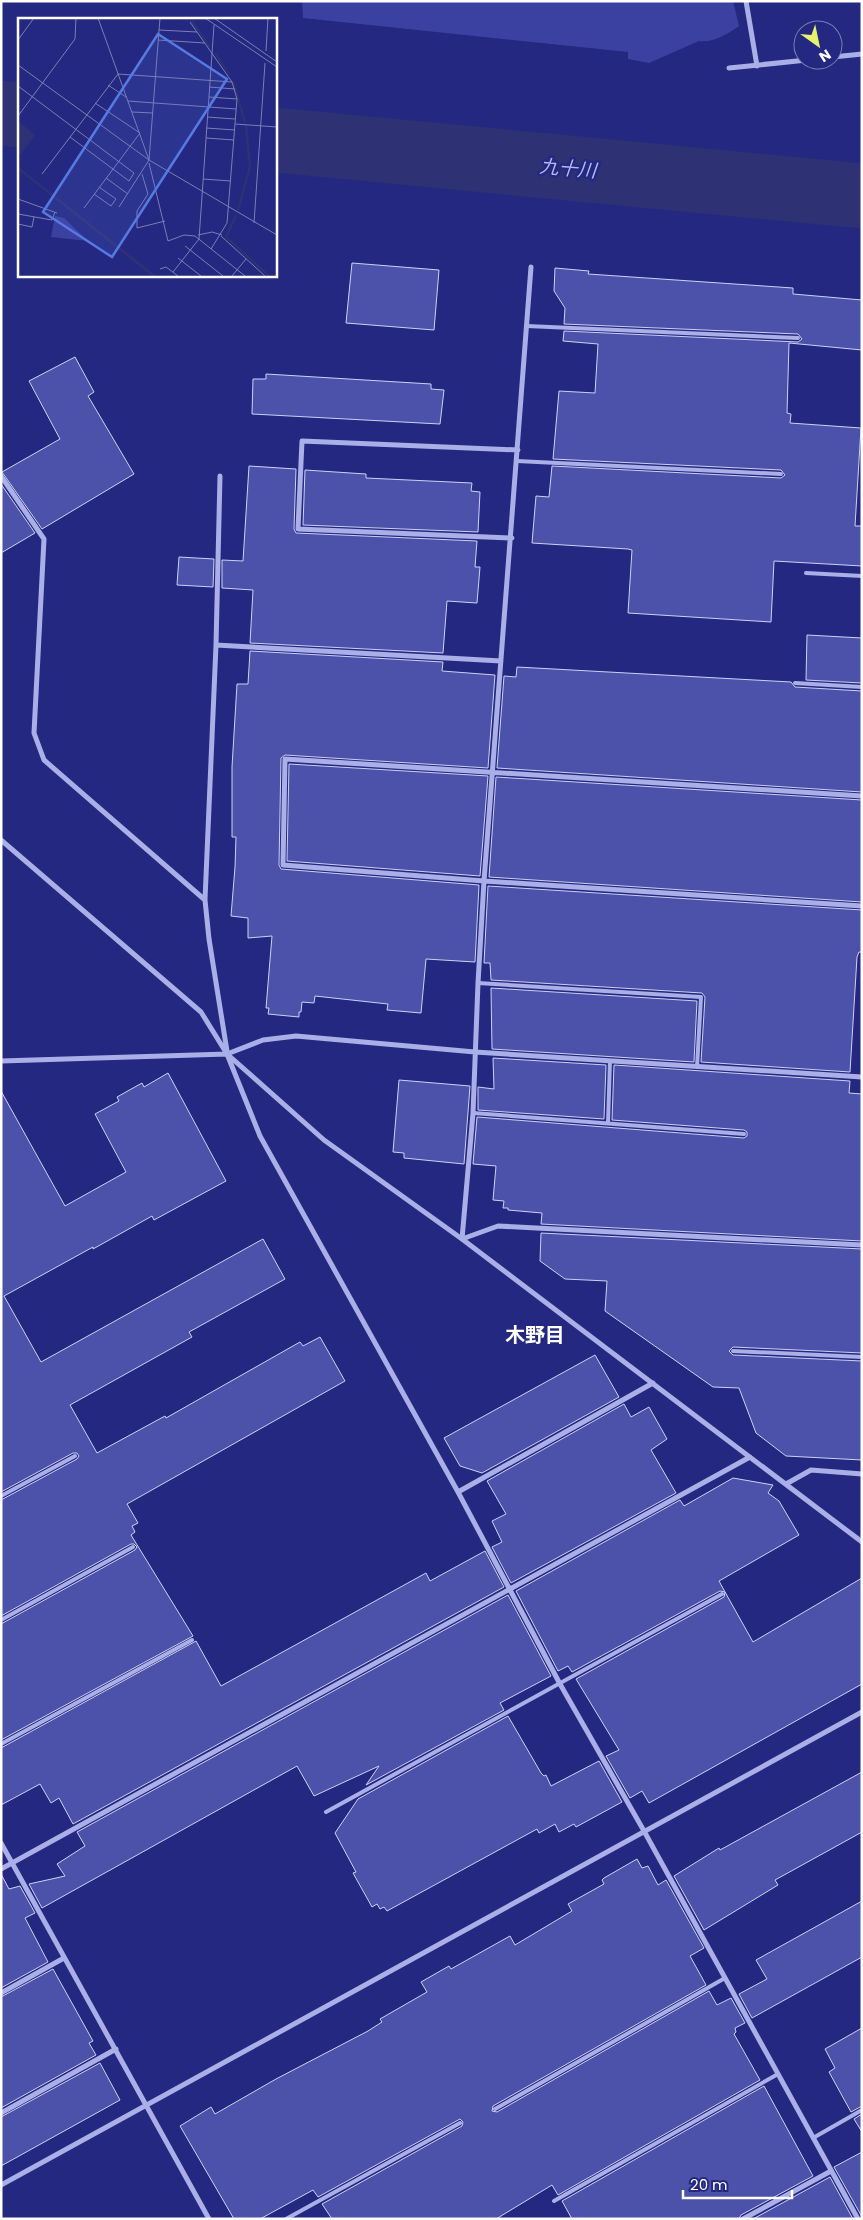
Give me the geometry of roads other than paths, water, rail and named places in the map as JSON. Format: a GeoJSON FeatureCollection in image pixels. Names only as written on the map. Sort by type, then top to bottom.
{"type":"FeatureCollection","features":[{"type":"Feature","properties":{"kind":"street"},"geometry":{"type":"LineString","coordinates":[[746,1],[757,66]]}},
{"type":"Feature","properties":{"kind":"street"},"geometry":{"type":"LineString","coordinates":[[843,56],[862,54]]}},
{"type":"Feature","properties":{"kind":"street"},"geometry":{"type":"LineString","coordinates":[[730,68],[793,62]]}},
{"type":"Feature","properties":{"kind":"street"},"geometry":{"type":"LineString","coordinates":[[462,1239],[473,1113],[484,881],[512,538],[531,268]]}},
{"type":"Feature","properties":{"kind":"street"},"geometry":{"type":"LineString","coordinates":[[512,538],[298,529],[302,441],[518,450]]}},
{"type":"Feature","properties":{"kind":"street"},"geometry":{"type":"LineString","coordinates":[[1,476],[44,539],[34,733],[44,760],[205,900]]}},
{"type":"Feature","properties":{"kind":"street"},"geometry":{"type":"LineString","coordinates":[[220,476],[216,645],[205,900],[209,940],[227,1054],[324,1140],[462,1239],[862,1542]]}},
{"type":"Feature","properties":{"kind":"street"},"geometry":{"type":"LineString","coordinates":[[216,645],[501,661]]}},
{"type":"Feature","properties":{"kind":"street"},"geometry":{"type":"LineString","coordinates":[[862,796],[285,759],[283,864],[484,881],[862,906]]}},
{"type":"Feature","properties":{"kind":"street"},"geometry":{"type":"LineString","coordinates":[[1,840],[201,1012],[227,1054],[260,1136],[458,1492],[560,1684],[644,1831],[858,2219]]}},
{"type":"Feature","properties":{"kind":"street"},"geometry":{"type":"LineString","coordinates":[[1,1062],[227,1054],[263,1040],[296,1036],[475,1052],[862,1076]]}},
{"type":"Feature","properties":{"kind":"street"},"geometry":{"type":"LineString","coordinates":[[462,1239],[498,1226],[862,1245]]}},
{"type":"Feature","properties":{"kind":"street"},"geometry":{"type":"LineString","coordinates":[[458,1492],[653,1383]]}},
{"type":"Feature","properties":{"kind":"street"},"geometry":{"type":"LineString","coordinates":[[1,1869],[750,1457]]}},
{"type":"Feature","properties":{"kind":"street"},"geometry":{"type":"LineString","coordinates":[[786,1484],[811,1470],[862,1474]]}},
{"type":"Feature","properties":{"kind":"street"},"geometry":{"type":"LineString","coordinates":[[1,2185],[862,1712]]}},
{"type":"Feature","properties":{"kind":"street"},"geometry":{"type":"LineString","coordinates":[[1,1843],[209,2219]]}},
{"type":"Feature","properties":{"kind":"street"},"geometry":{"type":"LineString","coordinates":[[1,1993],[64,1958]]}},
{"type":"Feature","properties":{"kind":"street"},"geometry":{"type":"LineString","coordinates":[[1,2113],[116,2049]]}},
{"type":"Feature","properties":{"kind":"street"},"geometry":{"type":"LineString","coordinates":[[743,2219],[831,2171]]}},
{"type":"Feature","properties":{"kind":"lane"},"geometry":{"type":"LineString","coordinates":[[527,326],[798,338]]}},
{"type":"Feature","properties":{"kind":"lane"},"geometry":{"type":"LineString","coordinates":[[517,461],[781,474]]}},
{"type":"Feature","properties":{"kind":"lane"},"geometry":{"type":"LineString","coordinates":[[806,573],[862,576]]}},
{"type":"Feature","properties":{"kind":"lane"},"geometry":{"type":"LineString","coordinates":[[795,683],[862,687]]}},
{"type":"Feature","properties":{"kind":"lane"},"geometry":{"type":"LineString","coordinates":[[478,983],[701,997],[698,1067]]}},
{"type":"Feature","properties":{"kind":"lane"},"geometry":{"type":"LineString","coordinates":[[608,1123],[610,1061]]}},
{"type":"Feature","properties":{"kind":"lane"},"geometry":{"type":"LineString","coordinates":[[473,1113],[744,1134]]}},
{"type":"Feature","properties":{"kind":"lane"},"geometry":{"type":"LineString","coordinates":[[733,1351],[862,1357]]}},
{"type":"Feature","properties":{"kind":"lane"},"geometry":{"type":"LineString","coordinates":[[1,1496],[75,1456]]}},
{"type":"Feature","properties":{"kind":"lane"},"geometry":{"type":"LineString","coordinates":[[1,1620],[134,1547]]}},
{"type":"Feature","properties":{"kind":"lane"},"geometry":{"type":"LineString","coordinates":[[326,1812],[722,1594]]}},
{"type":"Feature","properties":{"kind":"lane"},"geometry":{"type":"LineString","coordinates":[[1,1744],[192,1640]]}},
{"type":"Feature","properties":{"kind":"lane"},"geometry":{"type":"LineString","coordinates":[[495,2109],[725,1978]]}},
{"type":"Feature","properties":{"kind":"lane"},"geometry":{"type":"LineString","coordinates":[[554,2201],[778,2074]]}},
{"type":"Feature","properties":{"kind":"lane"},"geometry":{"type":"LineString","coordinates":[[812,2138],[862,2110]]}},
{"type":"Feature","properties":{"kind":"lane"},"geometry":{"type":"LineString","coordinates":[[286,2219],[460,2123]]}},
{"type":"Feature","properties":{"kind":"waterway","name":"九十川"},"geometry":{"type":"LineString","coordinates":[[1,113],[18,115]]}},
{"type":"Feature","properties":{"kind":"waterway","name":"九十川"},"geometry":{"type":"LineString","coordinates":[[276,140],[862,196]]}},
{"type":"Feature","properties":{"kind":"district","name":"木野目"},"geometry":{"type":"Point","coordinates":[535,1335]}}]}
